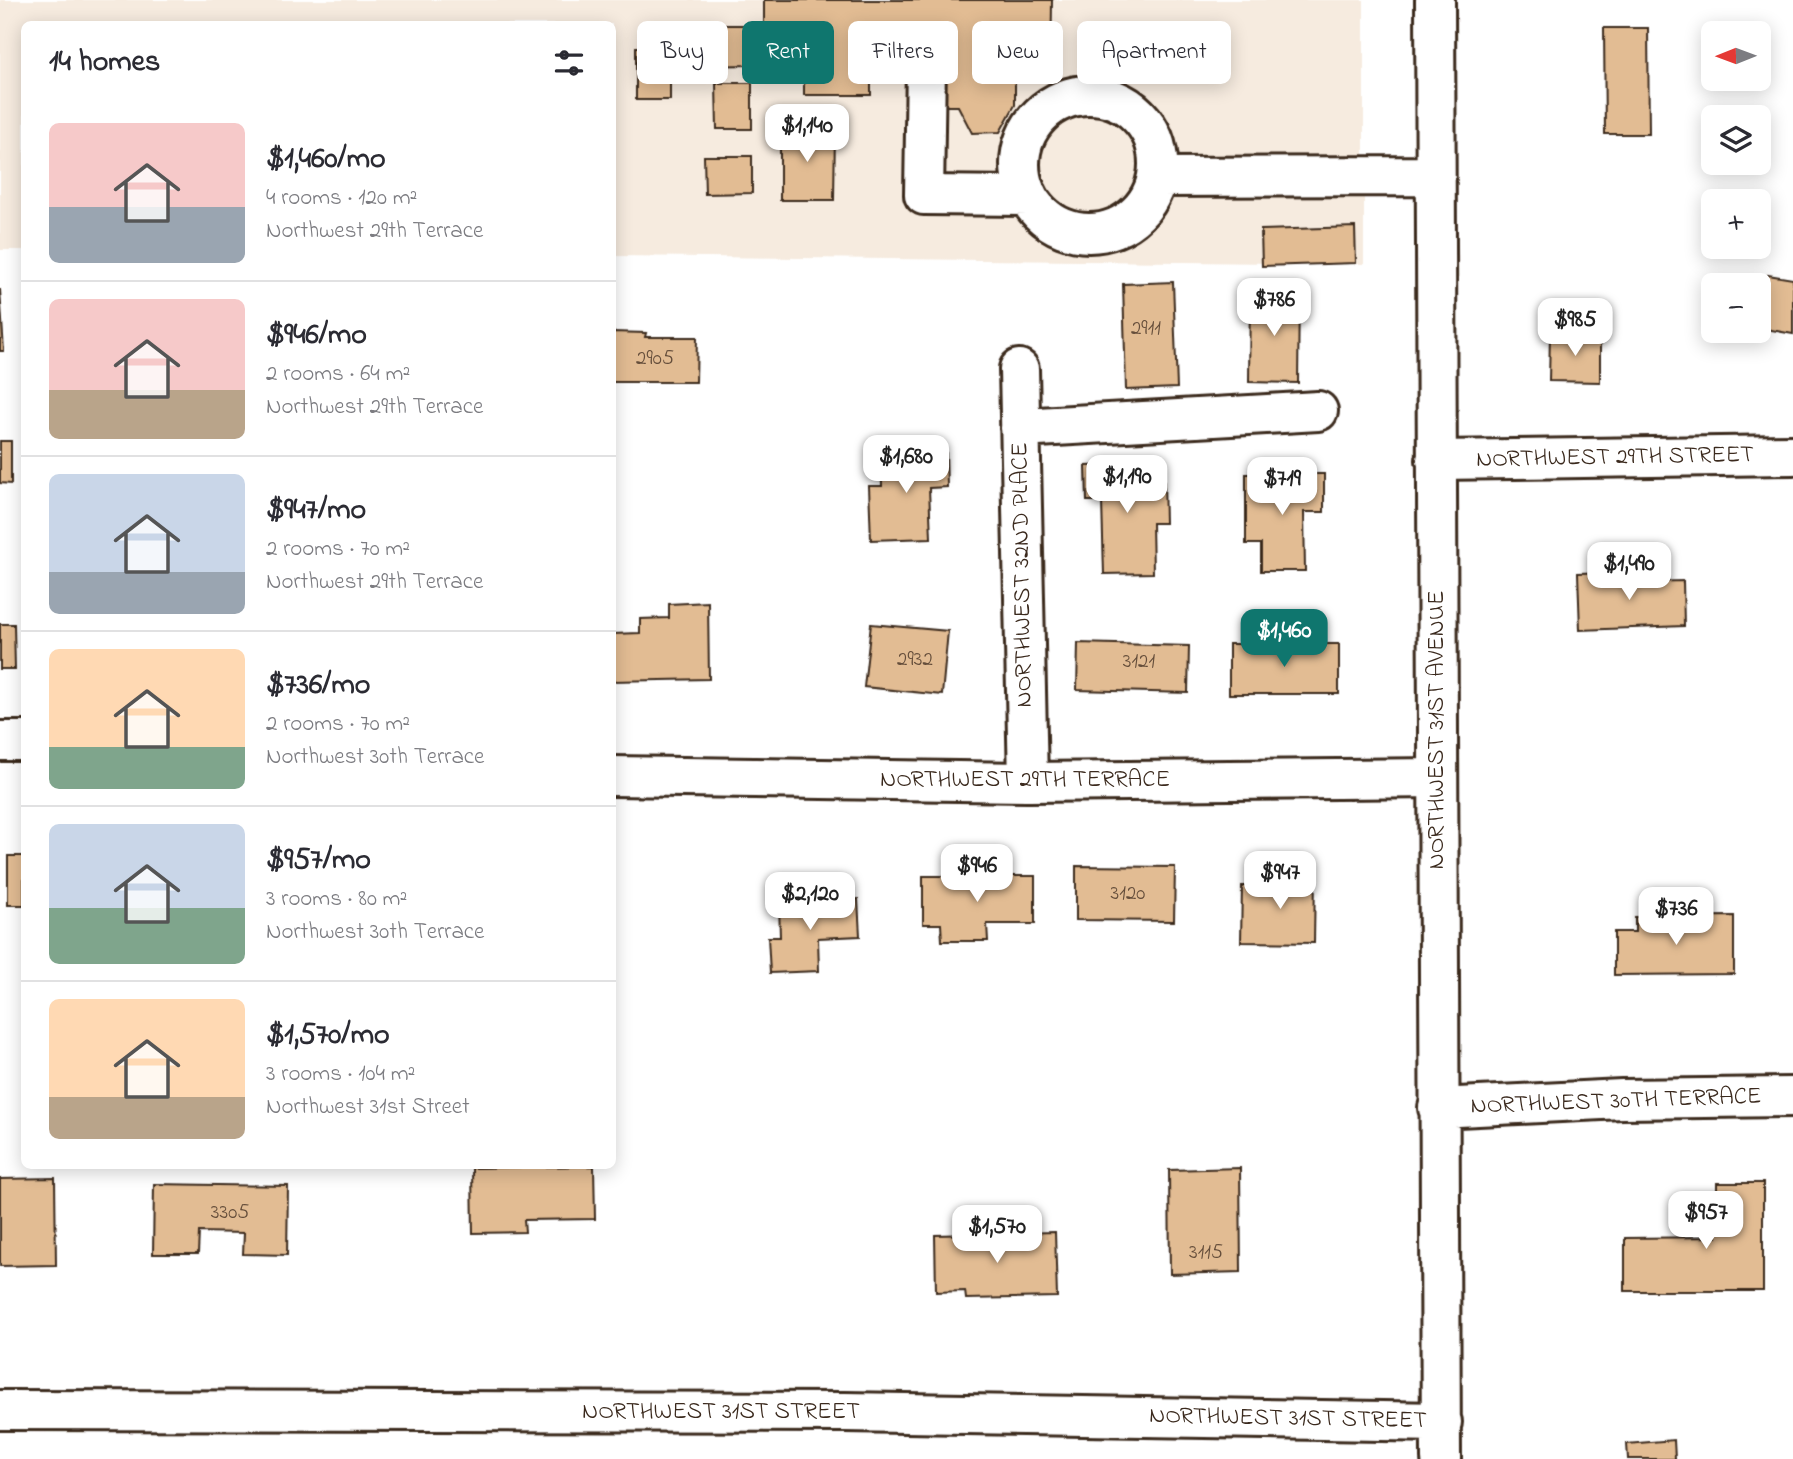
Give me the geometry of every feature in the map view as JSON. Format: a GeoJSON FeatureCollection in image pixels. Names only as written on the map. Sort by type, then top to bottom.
{"type":"FeatureCollection","features":[{"type":"Feature","properties":{"kind":"street","name":"NORTHWEST 31ST AVENUE"},"geometry":{"type":"LineString","coordinates":[[1435,0],[1441,1459]]}},
{"type":"Feature","properties":{"kind":"street"},"geometry":{"type":"LineString","coordinates":[[926,84],[924,195],[1028,196]]}},
{"type":"Feature","properties":{"kind":"street"},"geometry":{"type":"LineString","coordinates":[[1089,95],[1113,99],[1134,111],[1149,130],[1157,152],[1157,177],[1150,197],[1137,214],[1119,226],[1099,233],[1078,232],[1058,226],[1040,214],[1028,196],[1021,176],[1021,152],[1030,129],[1045,111],[1066,99],[1089,95]]}},
{"type":"Feature","properties":{"kind":"street"},"geometry":{"type":"LineString","coordinates":[[1157,177],[1436,176]]}},
{"type":"Feature","properties":{"kind":"street","name":"NORTHWEST 32ND PLACE"},"geometry":{"type":"LineString","coordinates":[[1019,369],[1028,782]]}},
{"type":"Feature","properties":{"kind":"street"},"geometry":{"type":"LineString","coordinates":[[1020,428],[1318,411]]}},
{"type":"Feature","properties":{"kind":"street","name":"NORTHWEST 29TH STREET"},"geometry":{"type":"LineString","coordinates":[[1436,460],[1793,455]]}},
{"type":"Feature","properties":{"kind":"street"},"geometry":{"type":"LineString","coordinates":[[0,741],[21,741]]}},
{"type":"Feature","properties":{"kind":"street","name":"NORTHWEST 29TH TERRACE"},"geometry":{"type":"LineString","coordinates":[[616,776],[1028,782],[1438,778]]}},
{"type":"Feature","properties":{"kind":"street","name":"NORTHWEST 30TH TERRACE"},"geometry":{"type":"LineString","coordinates":[[1438,1108],[1622,1099],[1793,1097]]}},
{"type":"Feature","properties":{"kind":"street","name":"NORTHWEST 31ST STREET"},"geometry":{"type":"LineString","coordinates":[[0,1410],[845,1412],[1441,1422]]}},
{"type":"Feature","properties":{"kind":"shaded area"},"geometry":{"type":"Polygon","coordinates":[[[0,0],[1364,0],[1364,264],[616,256],[616,21],[21,21],[21,250],[0,250],[0,0]]]}},
{"type":"Feature","properties":{"kind":"building"},"geometry":{"type":"Polygon","coordinates":[[[764,0],[1052,0],[1052,21],[972,21],[972,84],[1015,84],[1015,105],[1000,132],[972,133],[958,106],[944,106],[944,84],[958,84],[958,21],[848,21],[848,84],[871,84],[871,95],[804,95],[804,84],[834,84],[834,21],[764,21],[764,0]]]}},
{"type":"Feature","properties":{"kind":"building"},"geometry":{"type":"Polygon","coordinates":[[[728,25],[742,25],[742,65],[728,65],[728,25]]]}},
{"type":"Feature","properties":{"kind":"building"},"geometry":{"type":"Polygon","coordinates":[[[1604,28],[1648,28],[1649,134],[1605,134],[1604,28]]]}},
{"type":"Feature","properties":{"kind":"building"},"geometry":{"type":"Polygon","coordinates":[[[637,47],[637,84],[670,84],[670,100],[636,100],[637,47]]]}},
{"type":"Feature","properties":{"kind":"building"},"geometry":{"type":"Polygon","coordinates":[[[716,84],[752,84],[752,129],[717,129],[716,84]]]}},
{"type":"Feature","properties":{"kind":"building"},"geometry":{"type":"Polygon","coordinates":[[[780,129],[835,129],[834,200],[780,200],[780,129]]]}},
{"type":"Feature","properties":{"kind":"building"},"geometry":{"type":"Polygon","coordinates":[[[704,156],[752,156],[752,193],[705,194],[704,156]]]}},
{"type":"Feature","properties":{"kind":"building"},"geometry":{"type":"Polygon","coordinates":[[[1355,227],[1356,263],[1262,266],[1261,230],[1355,227]]]}},
{"type":"Feature","properties":{"kind":"building"},"geometry":{"type":"Polygon","coordinates":[[[1771,275],[1793,279],[1793,334],[1771,330],[1771,275]]]}},
{"type":"Feature","properties":{"kind":"building"},"geometry":{"type":"Polygon","coordinates":[[[1173,282],[1177,388],[1126,390],[1123,284],[1173,282]]]}},
{"type":"Feature","properties":{"kind":"building"},"geometry":{"type":"Polygon","coordinates":[[[0,289],[4,351],[0,351],[0,289]]]}},
{"type":"Feature","properties":{"kind":"building"},"geometry":{"type":"Polygon","coordinates":[[[1250,294],[1299,294],[1298,383],[1249,382],[1250,294]]]}},
{"type":"Feature","properties":{"kind":"building"},"geometry":{"type":"Polygon","coordinates":[[[616,332],[646,333],[645,337],[697,337],[696,382],[616,382],[616,332]]]}},
{"type":"Feature","properties":{"kind":"building"},"geometry":{"type":"Polygon","coordinates":[[[1550,333],[1600,334],[1600,382],[1549,381],[1550,333]]]}},
{"type":"Feature","properties":{"kind":"building"},"geometry":{"type":"Polygon","coordinates":[[[0,441],[11,441],[11,484],[0,483],[0,441]]]}},
{"type":"Feature","properties":{"kind":"building"},"geometry":{"type":"Polygon","coordinates":[[[946,451],[947,487],[929,488],[931,538],[871,540],[869,486],[882,486],[881,454],[946,451]]]}},
{"type":"Feature","properties":{"kind":"building"},"geometry":{"type":"Polygon","coordinates":[[[1150,464],[1151,481],[1164,480],[1165,523],[1152,523],[1153,573],[1104,574],[1102,501],[1087,501],[1086,466],[1150,464]]]}},
{"type":"Feature","properties":{"kind":"building"},"geometry":{"type":"Polygon","coordinates":[[[1246,474],[1324,474],[1324,512],[1304,512],[1305,571],[1261,571],[1261,544],[1246,544],[1246,474]]]}},
{"type":"Feature","properties":{"kind":"building"},"geometry":{"type":"Polygon","coordinates":[[[1645,571],[1645,582],[1683,581],[1684,626],[1580,630],[1578,573],[1645,571]]]}},
{"type":"Feature","properties":{"kind":"building"},"geometry":{"type":"Polygon","coordinates":[[[708,602],[709,679],[616,681],[616,634],[640,633],[640,619],[669,618],[669,604],[708,602]]]}},
{"type":"Feature","properties":{"kind":"building"},"geometry":{"type":"Polygon","coordinates":[[[0,624],[14,624],[15,669],[0,669],[0,624]]]}},
{"type":"Feature","properties":{"kind":"building"},"geometry":{"type":"Polygon","coordinates":[[[871,624],[948,631],[942,695],[864,687],[871,624]]]}},
{"type":"Feature","properties":{"kind":"building"},"geometry":{"type":"Polygon","coordinates":[[[1078,643],[1189,646],[1188,693],[1077,690],[1078,643]]]}},
{"type":"Feature","properties":{"kind":"building"},"geometry":{"type":"Polygon","coordinates":[[[1229,644],[1339,644],[1339,694],[1229,694],[1229,644]]]}},
{"type":"Feature","properties":{"kind":"building"},"geometry":{"type":"Polygon","coordinates":[[[8,856],[21,856],[21,905],[8,905],[8,856]]]}},
{"type":"Feature","properties":{"kind":"building"},"geometry":{"type":"Polygon","coordinates":[[[1076,866],[1175,867],[1174,921],[1076,920],[1076,866]]]}},
{"type":"Feature","properties":{"kind":"building"},"geometry":{"type":"Polygon","coordinates":[[[1277,873],[1315,874],[1314,943],[1241,942],[1242,886],[1276,886],[1277,873]]]}},
{"type":"Feature","properties":{"kind":"building"},"geometry":{"type":"Polygon","coordinates":[[[923,876],[1035,876],[1035,924],[987,924],[988,941],[942,941],[941,924],[923,924],[923,876]]]}},
{"type":"Feature","properties":{"kind":"building"},"geometry":{"type":"Polygon","coordinates":[[[858,899],[860,936],[818,938],[819,971],[770,973],[768,937],[780,937],[779,903],[858,899]]]}},
{"type":"Feature","properties":{"kind":"building"},"geometry":{"type":"Polygon","coordinates":[[[1734,916],[1734,974],[1614,975],[1614,932],[1635,932],[1635,917],[1734,916]]]}},
{"type":"Feature","properties":{"kind":"building"},"geometry":{"type":"Polygon","coordinates":[[[1240,1168],[1241,1272],[1170,1274],[1169,1170],[1240,1168]]]}},
{"type":"Feature","properties":{"kind":"building"},"geometry":{"type":"Polygon","coordinates":[[[472,1169],[594,1169],[595,1219],[524,1220],[525,1232],[473,1233],[472,1169]]]}},
{"type":"Feature","properties":{"kind":"building"},"geometry":{"type":"Polygon","coordinates":[[[55,1178],[56,1265],[0,1266],[0,1179],[55,1178]]]}},
{"type":"Feature","properties":{"kind":"building"},"geometry":{"type":"Polygon","coordinates":[[[1717,1183],[1763,1183],[1763,1291],[1625,1291],[1625,1238],[1717,1237],[1717,1183]]]}},
{"type":"Feature","properties":{"kind":"building"},"geometry":{"type":"Polygon","coordinates":[[[154,1184],[288,1186],[287,1255],[243,1254],[244,1233],[199,1232],[198,1254],[153,1254],[154,1184]]]}},
{"type":"Feature","properties":{"kind":"building"},"geometry":{"type":"Polygon","coordinates":[[[1055,1232],[1057,1297],[966,1299],[965,1291],[936,1292],[935,1235],[1055,1232]]]}},
{"type":"Feature","properties":{"kind":"building"},"geometry":{"type":"Polygon","coordinates":[[[1674,1440],[1675,1459],[1628,1459],[1627,1444],[1674,1440]]]}}]}
